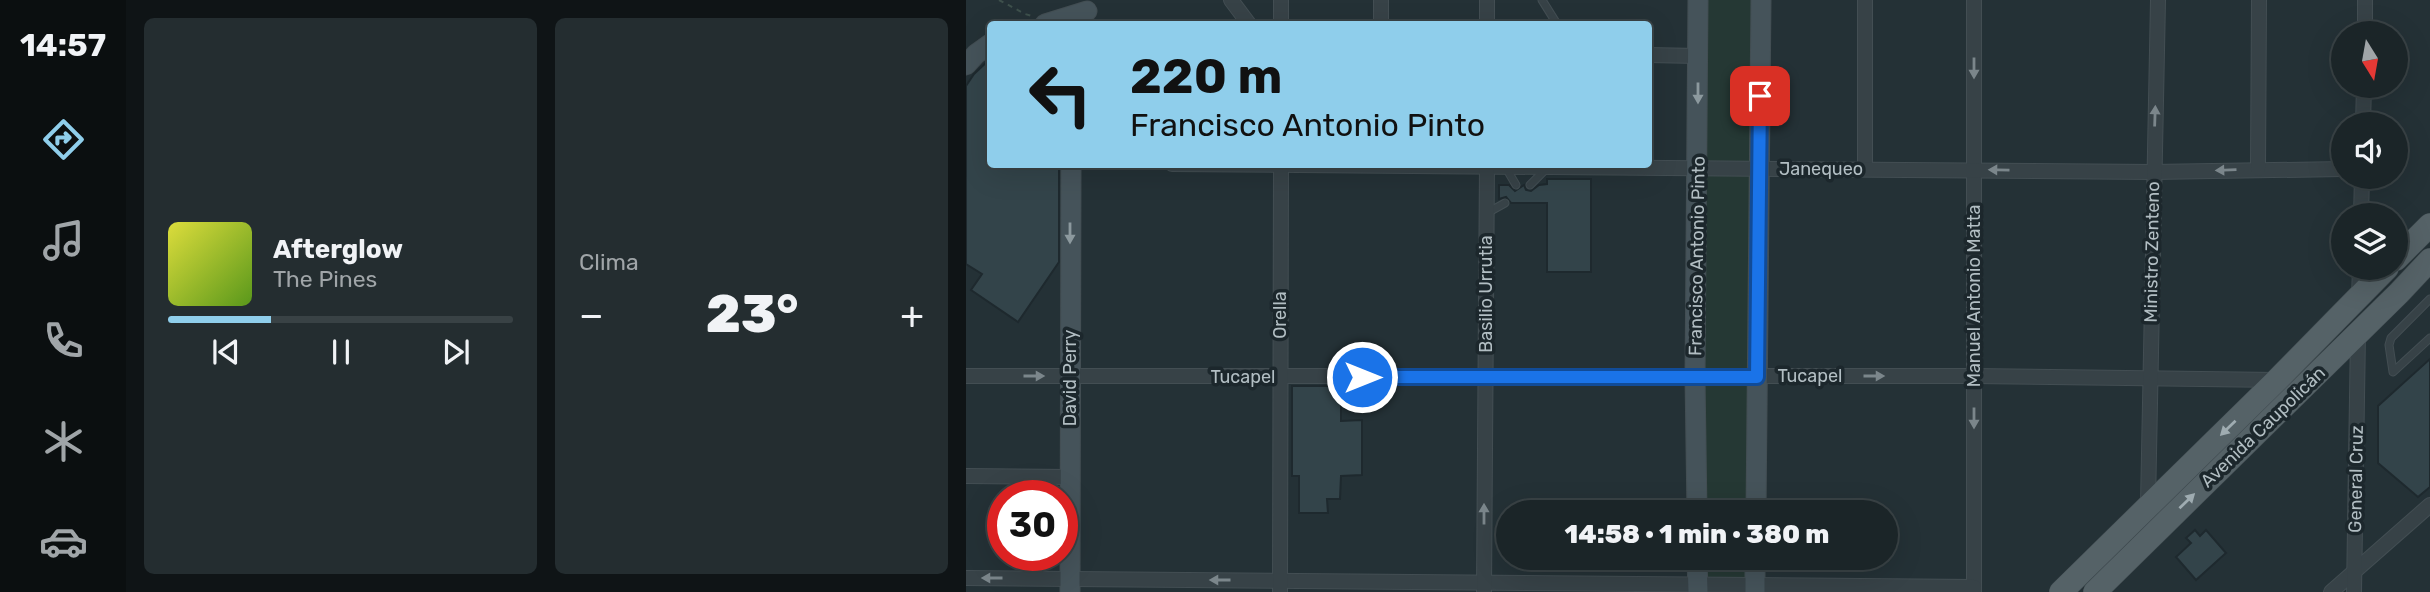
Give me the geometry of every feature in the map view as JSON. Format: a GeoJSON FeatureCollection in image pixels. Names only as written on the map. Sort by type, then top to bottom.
{"type":"FeatureCollection","features":[{"type":"Feature","properties":{"kind":"main road","name":"Francisco Antonio Pinto"},"geometry":{"type":"LineString","coordinates":[[1697,500],[1695,377],[1699,0]]}},
{"type":"Feature","properties":{"kind":"main road"},"geometry":{"type":"LineString","coordinates":[[1756,500],[1761,0]]}},
{"type":"Feature","properties":{"kind":"main road"},"geometry":{"type":"LineString","coordinates":[[1042,21],[1085,15]]}},
{"type":"Feature","properties":{"kind":"main road"},"geometry":{"type":"LineString","coordinates":[[966,48],[987,34]]}},
{"type":"Feature","properties":{"kind":"main road"},"geometry":{"type":"LineString","coordinates":[[966,65],[987,46]]}},
{"type":"Feature","properties":{"kind":"main road","name":"David Perry"},"geometry":{"type":"LineString","coordinates":[[1070,585],[1071,168]]}},
{"type":"Feature","properties":{"kind":"main road"},"geometry":{"type":"LineString","coordinates":[[2408,247],[2430,225]]}},
{"type":"Feature","properties":{"kind":"main road","name":"Avenida Caupolicán"},"geometry":{"type":"LineString","coordinates":[[2095,592],[2427,264]]}},
{"type":"Feature","properties":{"kind":"main road","name":"Avenida Caupolicán"},"geometry":{"type":"LineString","coordinates":[[2061,592],[2375,280]]}},
{"type":"Feature","properties":{"kind":"main road"},"geometry":{"type":"LineString","coordinates":[[2138,549],[2147,526],[2148,505]]}},
{"type":"Feature","properties":{"kind":"main road"},"geometry":{"type":"LineString","coordinates":[[1697,570],[1698,588]]}},
{"type":"Feature","properties":{"kind":"main road"},"geometry":{"type":"LineString","coordinates":[[1755,570],[1755,588]]}},
{"type":"Feature","properties":{"kind":"street"},"geometry":{"type":"LineString","coordinates":[[1231,0],[1247,21]]}},
{"type":"Feature","properties":{"kind":"street"},"geometry":{"type":"LineString","coordinates":[[1281,0],[1281,21]]}},
{"type":"Feature","properties":{"kind":"street"},"geometry":{"type":"LineString","coordinates":[[1381,0],[1381,21]]}},
{"type":"Feature","properties":{"kind":"street"},"geometry":{"type":"LineString","coordinates":[[1487,0],[1487,21]]}},
{"type":"Feature","properties":{"kind":"street"},"geometry":{"type":"LineString","coordinates":[[1865,0],[1865,169]]}},
{"type":"Feature","properties":{"kind":"street","name":"Manuel Antonio Matta"},"geometry":{"type":"LineString","coordinates":[[1974,0],[1974,589]]}},
{"type":"Feature","properties":{"kind":"street","name":"Ministro Zenteno"},"geometry":{"type":"LineString","coordinates":[[2148,505],[2158,0]]}},
{"type":"Feature","properties":{"kind":"street"},"geometry":{"type":"LineString","coordinates":[[2258,169],[2259,0]]}},
{"type":"Feature","properties":{"kind":"street"},"geometry":{"type":"LineString","coordinates":[[2365,0],[2365,21]]}},
{"type":"Feature","properties":{"kind":"street"},"geometry":{"type":"LineString","coordinates":[[1652,55],[1698,55]]}},
{"type":"Feature","properties":{"kind":"street","name":"Orella"},"geometry":{"type":"LineString","coordinates":[[1280,586],[1281,168]]}},
{"type":"Feature","properties":{"kind":"street","name":"Basilio Urrutia"},"geometry":{"type":"LineString","coordinates":[[1484,587],[1487,168]]}},
{"type":"Feature","properties":{"kind":"street","name":"Janequeo"},"geometry":{"type":"LineString","coordinates":[[1506,168],[2153,172],[2331,169]]}},
{"type":"Feature","properties":{"kind":"street"},"geometry":{"type":"LineString","coordinates":[[2360,280],[2360,295]]}},
{"type":"Feature","properties":{"kind":"street","name":"General Cruz"},"geometry":{"type":"LineString","coordinates":[[2354,592],[2358,333]]}},
{"type":"Feature","properties":{"kind":"street"},"geometry":{"type":"LineString","coordinates":[[2336,356],[2348,356],[2358,365]]}},
{"type":"Feature","properties":{"kind":"street","name":"Tucapel"},"geometry":{"type":"LineString","coordinates":[[966,376],[1974,376],[2277,380]]}},
{"type":"Feature","properties":{"kind":"street"},"geometry":{"type":"LineString","coordinates":[[966,476],[1070,477]]}},
{"type":"Feature","properties":{"kind":"street"},"geometry":{"type":"LineString","coordinates":[[2331,592],[2430,505]]}},
{"type":"Feature","properties":{"kind":"street"},"geometry":{"type":"LineString","coordinates":[[966,578],[1070,585],[1974,589]]}},
{"type":"Feature","properties":{"kind":"lane"},"geometry":{"type":"LineString","coordinates":[[1542,0],[1555,21]]}},
{"type":"Feature","properties":{"kind":"lane"},"geometry":{"type":"LineString","coordinates":[[1506,168],[1516,185]]}},
{"type":"Feature","properties":{"kind":"lane"},"geometry":{"type":"LineString","coordinates":[[1530,185],[1547,168]]}},
{"type":"Feature","properties":{"kind":"lane"},"geometry":{"type":"LineString","coordinates":[[1487,213],[1505,203]]}},
{"type":"Feature","properties":{"kind":"lane"},"geometry":{"type":"LineString","coordinates":[[2430,299],[2391,338],[2389,345],[2393,372],[2430,338]]}},
{"type":"Feature","properties":{"kind":"path"},"geometry":{"type":"LineString","coordinates":[[999,0],[1042,21]]}},
{"type":"Feature","properties":{"kind":"green space"},"geometry":{"type":"Polygon","coordinates":[[[1703,0],[1751,0],[1749,500],[1702,500],[1703,0]]]}},
{"type":"Feature","properties":{"kind":"green space"},"geometry":{"type":"Polygon","coordinates":[[[1702,570],[1749,570],[1748,592],[1703,592],[1702,570]]]}},
{"type":"Feature","properties":{"kind":"building"},"geometry":{"type":"Polygon","coordinates":[[[987,62],[987,168],[1059,168],[1059,262],[1018,322],[971,290],[982,274],[966,264],[966,86],[987,62]]]}},
{"type":"Feature","properties":{"kind":"building"},"geometry":{"type":"Polygon","coordinates":[[[1547,179],[1591,179],[1591,272],[1547,272],[1547,203],[1511,203],[1506,197],[1499,199],[1499,185],[1509,185],[1515,191],[1524,185],[1526,190],[1531,191],[1539,185],[1547,184],[1547,179]]]}},
{"type":"Feature","properties":{"kind":"building"},"geometry":{"type":"Polygon","coordinates":[[[2430,359],[2430,487],[2418,497],[2378,463],[2378,406],[2430,359]]]}},
{"type":"Feature","properties":{"kind":"building"},"geometry":{"type":"Polygon","coordinates":[[[1292,386],[1341,386],[1341,421],[1362,420],[1362,475],[1341,476],[1340,499],[1327,499],[1328,513],[1299,513],[1299,476],[1292,476],[1292,386]]]}},
{"type":"Feature","properties":{"kind":"building"},"geometry":{"type":"Polygon","coordinates":[[[2195,530],[2200,536],[2206,530],[2226,553],[2196,580],[2176,557],[2191,543],[2186,538],[2195,530]]]}},
{"type":"Feature","properties":{"kind":"route"},"geometry":{"type":"LineString","coordinates":[[1362,377],[1757,377],[1760,96]]}}]}
